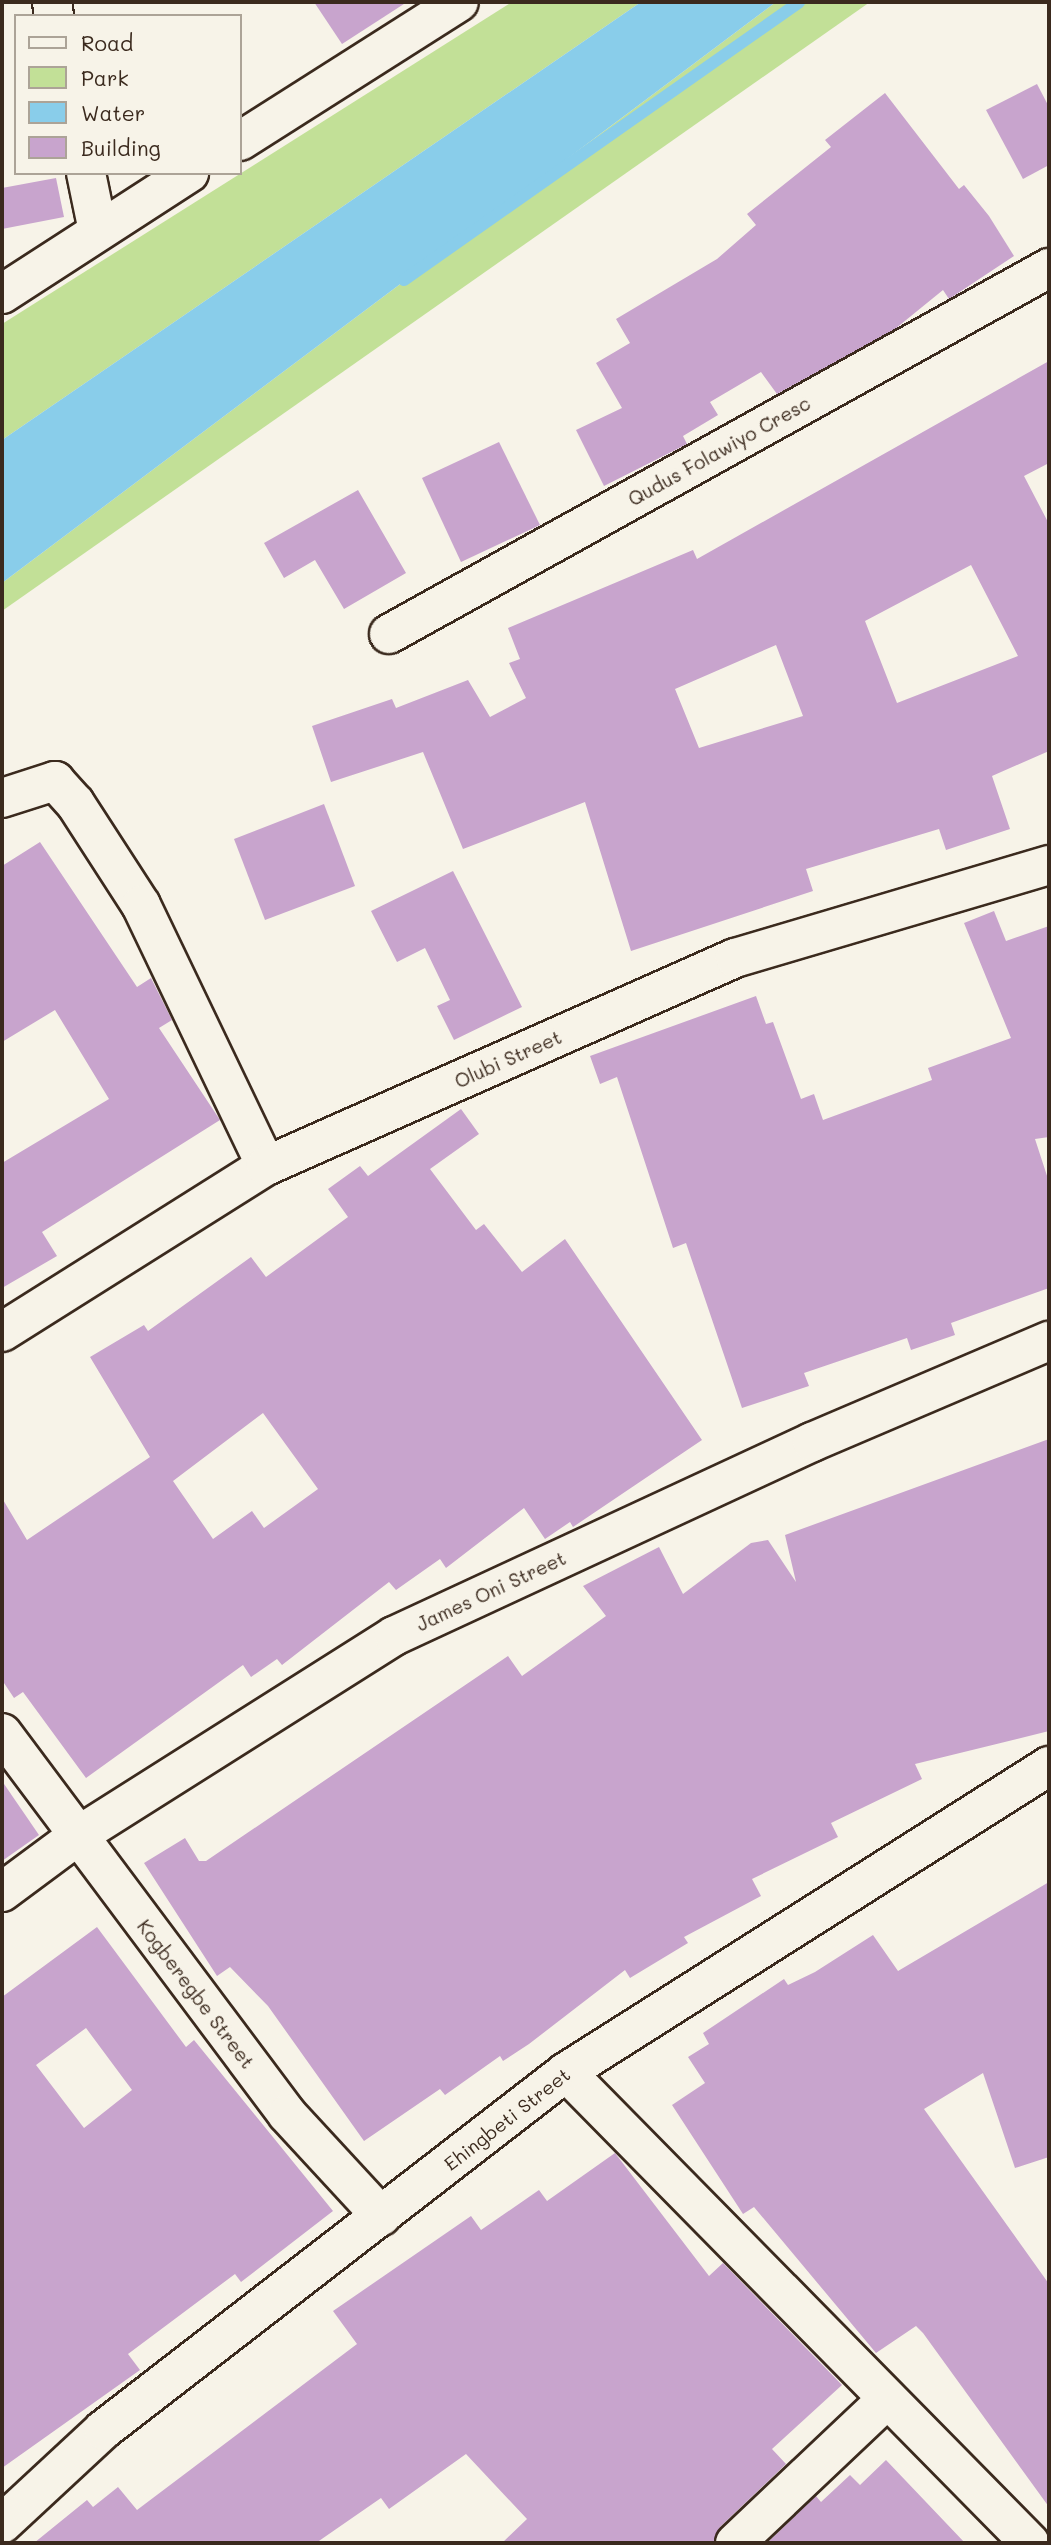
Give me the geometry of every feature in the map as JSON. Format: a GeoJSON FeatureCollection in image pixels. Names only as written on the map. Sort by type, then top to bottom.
{"type":"FeatureCollection","features":[{"type":"Feature","properties":{"kind":"street"},"geometry":{"type":"LineString","coordinates":[[242,140],[459,2]]}},
{"type":"Feature","properties":{"kind":"street"},"geometry":{"type":"LineString","coordinates":[[86,175],[98,231]]}},
{"type":"Feature","properties":{"kind":"street"},"geometry":{"type":"LineString","coordinates":[[2,295],[186,175]]}},
{"type":"Feature","properties":{"kind":"street","name":"Qudus Folawiyo Cresc"},"geometry":{"type":"LineString","coordinates":[[389,634],[1049,268]]}},
{"type":"Feature","properties":{"kind":"street"},"geometry":{"type":"LineString","coordinates":[[2,798],[55,781],[75,803],[141,905],[266,1166]]}},
{"type":"Feature","properties":{"kind":"street","name":"Olubi Street"},"geometry":{"type":"LineString","coordinates":[[2,1332],[266,1166],[735,958],[1049,865]]}},
{"type":"Feature","properties":{"kind":"street","name":"James Oni Street"},"geometry":{"type":"LineString","coordinates":[[76,1837],[394,1636],[812,1442],[1049,1342]]}},
{"type":"Feature","properties":{"kind":"street"},"geometry":{"type":"LineString","coordinates":[[2,1732],[76,1837],[2,1892]]}},
{"type":"Feature","properties":{"kind":"street","name":"Ehingbeti Street"},"geometry":{"type":"LineString","coordinates":[[2,2524],[103,2430],[566,2072],[1049,1766]]}},
{"type":"Feature","properties":{"kind":"street","name":"Kogberegbe Street"},"geometry":{"type":"LineString","coordinates":[[76,1837],[287,2114],[382,2216]]}},
{"type":"Feature","properties":{"kind":"street"},"geometry":{"type":"LineString","coordinates":[[566,2072],[885,2401],[1030,2543]]}},
{"type":"Feature","properties":{"kind":"street"},"geometry":{"type":"LineString","coordinates":[[735,2543],[885,2401]]}},
{"type":"Feature","properties":{"kind":"green space"},"geometry":{"type":"Polygon","coordinates":[[[512,2],[641,2],[2,440],[2,324],[238,175],[242,175],[242,172],[512,2]]]}},
{"type":"Feature","properties":{"kind":"green space"},"geometry":{"type":"Polygon","coordinates":[[[776,2],[870,2],[2,611],[2,583],[776,2]]]}},
{"type":"Feature","properties":{"kind":"water"},"geometry":{"type":"Polygon","coordinates":[[[641,2],[776,2],[2,583],[2,440],[641,2]]]}},
{"type":"Feature","properties":{"kind":"building"},"geometry":{"type":"Polygon","coordinates":[[[314,2],[407,2],[342,44],[314,2]]]}},
{"type":"Feature","properties":{"kind":"building"},"geometry":{"type":"Polygon","coordinates":[[[1037,84],[1049,107],[1049,165],[1023,179],[986,110],[1037,84]]]}},
{"type":"Feature","properties":{"kind":"building"},"geometry":{"type":"Polygon","coordinates":[[[885,93],[959,189],[964,185],[989,216],[1014,256],[949,299],[943,290],[895,329],[777,394],[761,372],[710,402],[718,415],[683,436],[687,444],[604,486],[576,430],[622,408],[596,363],[630,343],[616,319],[717,259],[756,225],[747,214],[831,147],[825,140],[885,93]]]}},
{"type":"Feature","properties":{"kind":"building"},"geometry":{"type":"Polygon","coordinates":[[[56,178],[64,217],[2,229],[2,188],[56,178]]]}},
{"type":"Feature","properties":{"kind":"building"},"geometry":{"type":"Polygon","coordinates":[[[1049,361],[1049,463],[1024,476],[1049,524],[1049,751],[992,776],[1010,829],[946,850],[939,829],[806,869],[813,891],[631,951],[585,802],[463,849],[423,752],[331,782],[312,726],[392,699],[396,708],[468,680],[490,717],[526,698],[509,663],[520,659],[508,628],[693,550],[697,559],[1049,361]],[[971,565],[865,621],[897,703],[1018,656],[971,565]],[[776,645],[675,689],[699,748],[803,716],[776,645]]]}},
{"type":"Feature","properties":{"kind":"building"},"geometry":{"type":"Polygon","coordinates":[[[499,442],[540,525],[461,562],[422,478],[499,442]]]}},
{"type":"Feature","properties":{"kind":"building"},"geometry":{"type":"Polygon","coordinates":[[[358,490],[406,573],[344,609],[315,560],[284,578],[264,543],[358,490]]]}},
{"type":"Feature","properties":{"kind":"building"},"geometry":{"type":"Polygon","coordinates":[[[324,804],[355,886],[265,920],[234,839],[324,804]]]}},
{"type":"Feature","properties":{"kind":"building"},"geometry":{"type":"Polygon","coordinates":[[[40,842],[137,987],[151,978],[172,1020],[159,1028],[220,1120],[42,1232],[57,1256],[2,1288],[2,1163],[109,1099],[55,1010],[2,1042],[2,866],[40,842]]]}},
{"type":"Feature","properties":{"kind":"building"},"geometry":{"type":"Polygon","coordinates":[[[453,871],[522,1007],[454,1040],[437,1006],[450,1000],[425,948],[397,962],[371,911],[453,871]]]}},
{"type":"Feature","properties":{"kind":"building"},"geometry":{"type":"Polygon","coordinates":[[[994,911],[1006,941],[1049,926],[1049,1137],[1035,1139],[1049,1182],[1049,1288],[951,1323],[955,1335],[911,1350],[907,1338],[804,1373],[809,1386],[742,1408],[686,1243],[673,1248],[617,1077],[600,1084],[590,1056],[756,996],[766,1024],[773,1022],[801,1099],[814,1094],[823,1120],[932,1080],[928,1068],[1011,1038],[964,923],[994,911]]]}},
{"type":"Feature","properties":{"kind":"building"},"geometry":{"type":"Polygon","coordinates":[[[461,1109],[479,1134],[430,1169],[476,1230],[484,1224],[522,1272],[565,1239],[702,1440],[573,1527],[570,1522],[545,1539],[524,1508],[446,1568],[440,1559],[396,1590],[389,1582],[282,1665],[277,1659],[251,1677],[243,1665],[86,1778],[23,1692],[14,1698],[2,1680],[2,1498],[27,1540],[150,1457],[90,1357],[144,1325],[148,1331],[251,1257],[266,1277],[348,1217],[328,1189],[360,1166],[368,1176],[461,1109]],[[263,1413],[173,1481],[213,1539],[252,1511],[264,1528],[318,1489],[263,1413]]]}},
{"type":"Feature","properties":{"kind":"building"},"geometry":{"type":"Polygon","coordinates":[[[1049,1439],[1049,1731],[915,1764],[922,1779],[831,1823],[838,1837],[752,1879],[761,1896],[684,1937],[688,1943],[630,1978],[625,1970],[529,2044],[503,2061],[500,2056],[445,2095],[440,2089],[364,2141],[268,2006],[230,1967],[217,1976],[144,1863],[185,1838],[199,1861],[206,1861],[508,1656],[522,1676],[606,1616],[583,1586],[659,1547],[683,1594],[751,1543],[768,1540],[796,1582],[785,1535],[1049,1439]]]}},
{"type":"Feature","properties":{"kind":"building"},"geometry":{"type":"Polygon","coordinates":[[[2,1781],[39,1835],[2,1861],[2,1781]]]}},
{"type":"Feature","properties":{"kind":"building"},"geometry":{"type":"Polygon","coordinates":[[[1049,1882],[1049,2157],[1015,2168],[983,2073],[924,2109],[1049,2284],[1049,2507],[923,2333],[916,2326],[876,2353],[754,2207],[743,2214],[672,2105],[705,2083],[688,2057],[709,2044],[703,2033],[784,1979],[788,1985],[815,1972],[873,1935],[898,1971],[1049,1882]]]}},
{"type":"Feature","properties":{"kind":"building"},"geometry":{"type":"Polygon","coordinates":[[[97,1927],[186,2047],[194,2040],[333,2211],[241,2282],[235,2274],[128,2354],[140,2370],[2,2468],[2,1997],[97,1927]],[[86,2028],[36,2065],[84,2128],[132,2090],[86,2028]]]}},
{"type":"Feature","properties":{"kind":"building"},"geometry":{"type":"Polygon","coordinates":[[[615,2153],[709,2276],[723,2263],[842,2385],[772,2449],[786,2464],[720,2527],[714,2543],[502,2543],[527,2519],[466,2454],[389,2509],[381,2498],[316,2543],[34,2543],[87,2500],[93,2507],[118,2487],[137,2510],[357,2344],[333,2311],[471,2216],[481,2230],[539,2190],[547,2201],[615,2153]]]}},
{"type":"Feature","properties":{"kind":"building"},"geometry":{"type":"Polygon","coordinates":[[[886,2460],[965,2543],[767,2543],[816,2496],[821,2502],[850,2475],[860,2485],[886,2460]]]}},
{"type":"Feature","properties":{"kind":"waterway"},"geometry":{"type":"LineString","coordinates":[[404,280],[799,2]]}}]}
